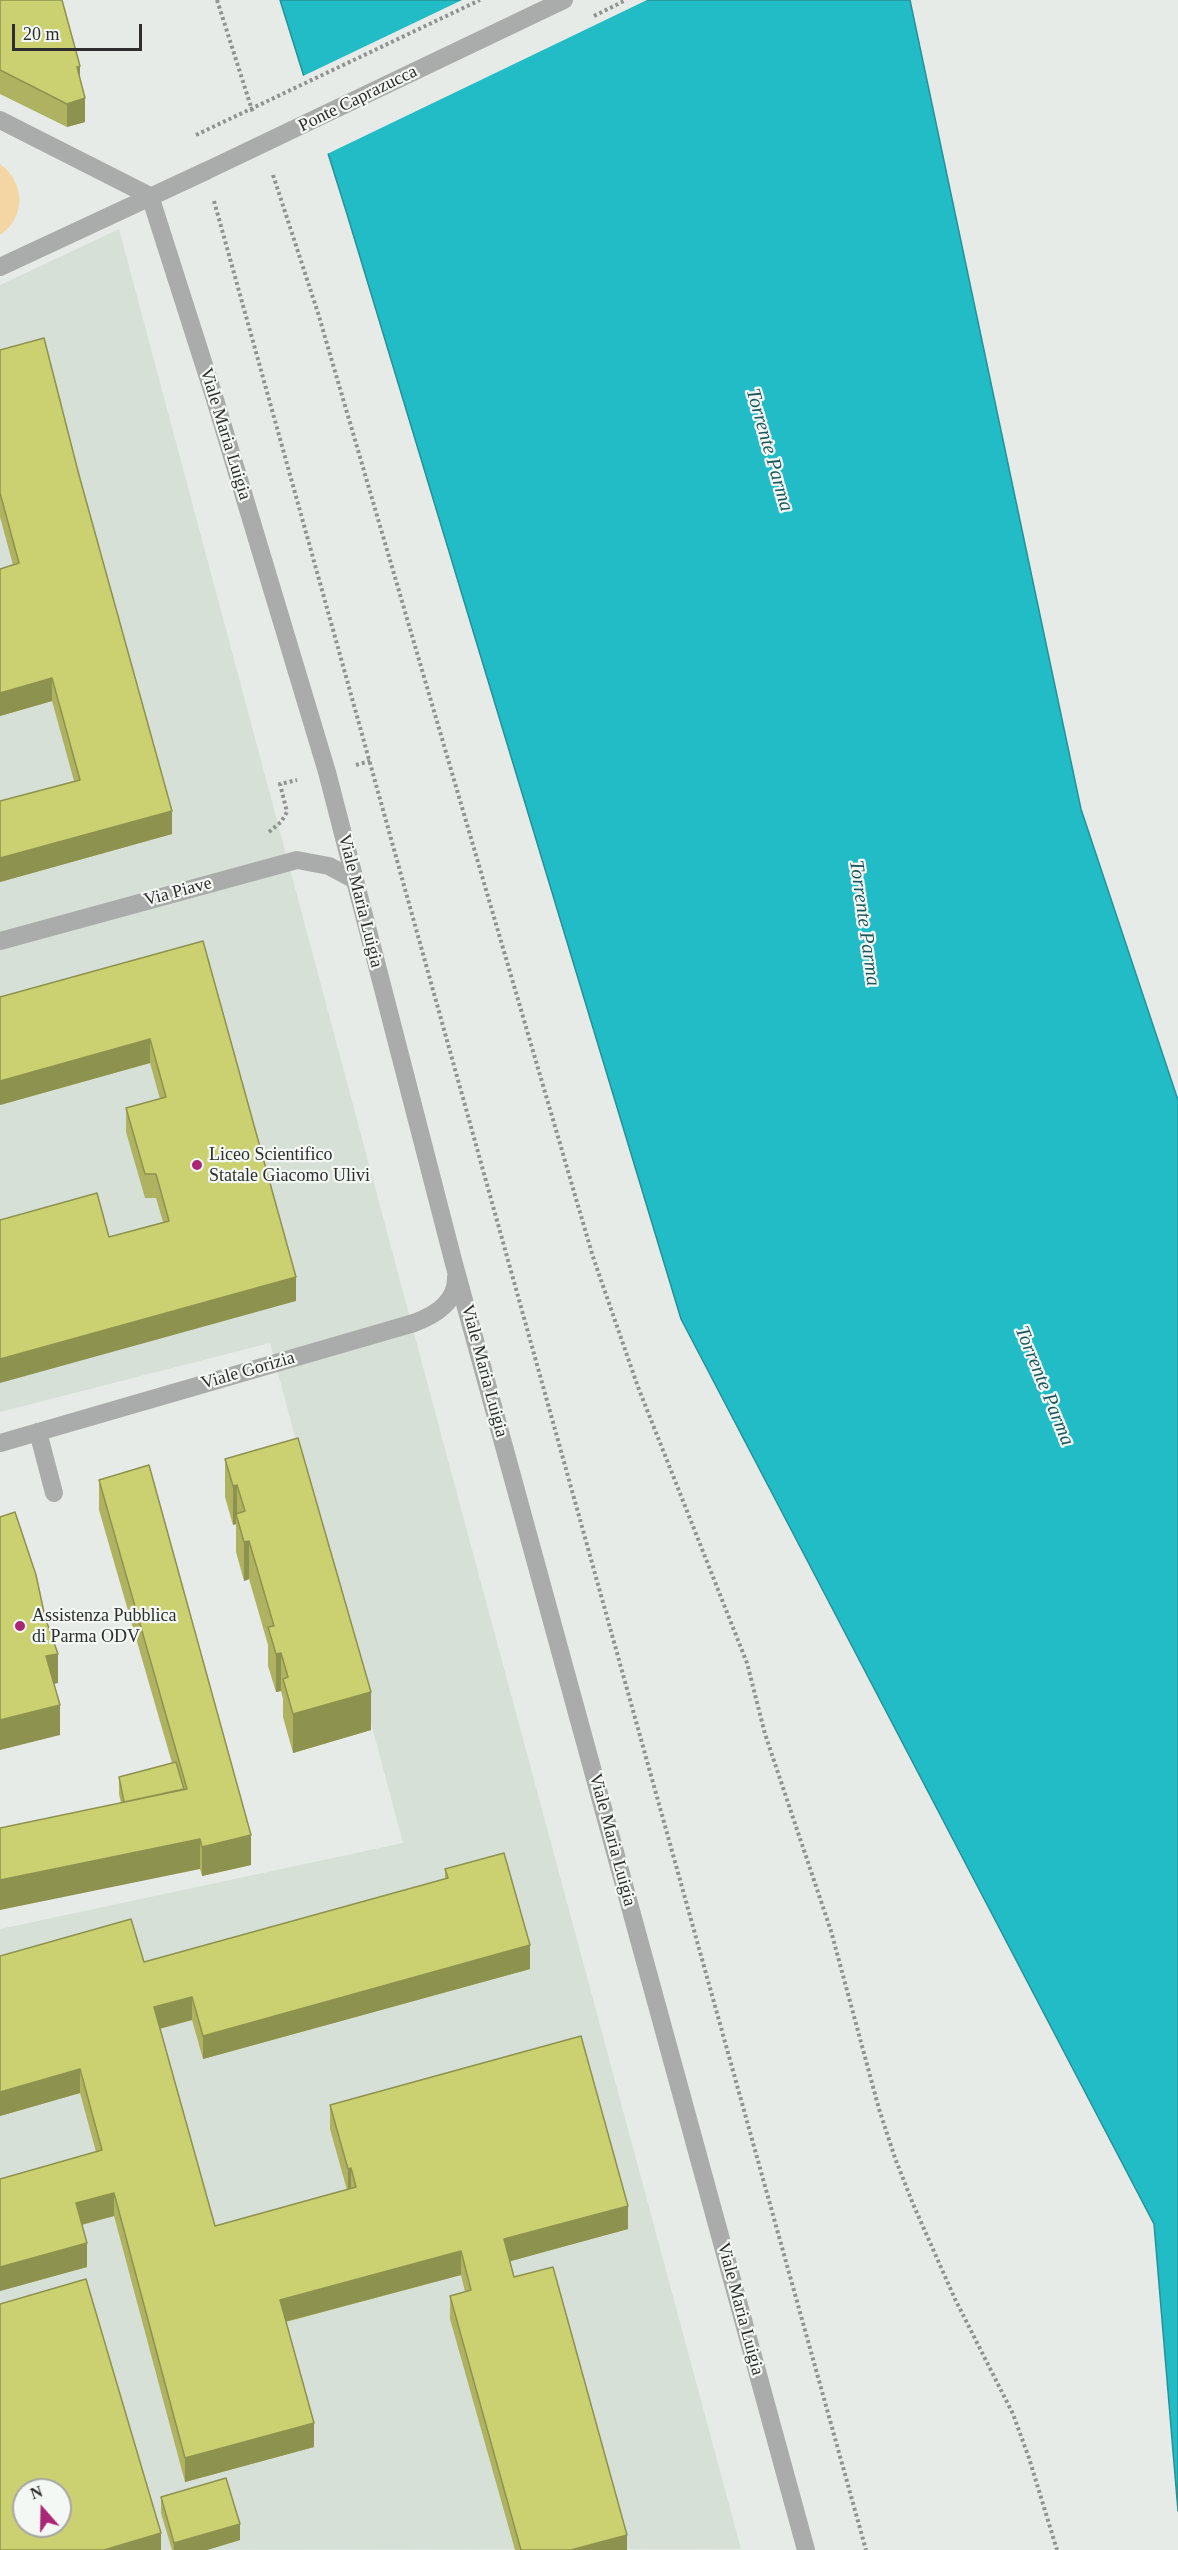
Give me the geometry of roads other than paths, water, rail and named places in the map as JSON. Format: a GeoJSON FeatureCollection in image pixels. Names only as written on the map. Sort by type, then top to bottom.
{"type":"FeatureCollection","features":[{"type":"Feature","properties":{"kind":"street","name":"Ponte Caprazucca"},"geometry":{"type":"LineString","coordinates":[[0,267],[564,0]]}},
{"type":"Feature","properties":{"kind":"street"},"geometry":{"type":"LineString","coordinates":[[0,120],[150,196]]}},
{"type":"Feature","properties":{"kind":"street","name":"Viale Maria Luigia"},"geometry":{"type":"LineString","coordinates":[[150,196],[213,393],[327,772],[453,1260],[806,2550]]}},
{"type":"Feature","properties":{"kind":"street","name":"Via Piave"},"geometry":{"type":"LineString","coordinates":[[0,941],[297,860],[329,866],[355,880]]}},
{"type":"Feature","properties":{"kind":"street","name":"Viale Gorizia"},"geometry":{"type":"LineString","coordinates":[[0,1443],[426,1319],[447,1304],[453,1295],[457,1278],[453,1260]]}},
{"type":"Feature","properties":{"kind":"street"},"geometry":{"type":"LineString","coordinates":[[38,1432],[54,1493]]}},
{"type":"Feature","properties":{"kind":"water","name":"Torrente Parma"},"geometry":{"type":"Polygon","coordinates":[[[280,0],[910,0],[1081,809],[1178,1100],[1178,2511],[1154,2224],[681,1319],[347,214],[280,0]]]}},
{"type":"Feature","properties":{"kind":"place","name":"Liceo Scientifico Statale Giacomo Ulivi"},"geometry":{"type":"Point","coordinates":[197,1165]}},
{"type":"Feature","properties":{"kind":"place","name":"Assistenza Pubblica di Parma ODV"},"geometry":{"type":"Point","coordinates":[20,1626]}}]}
